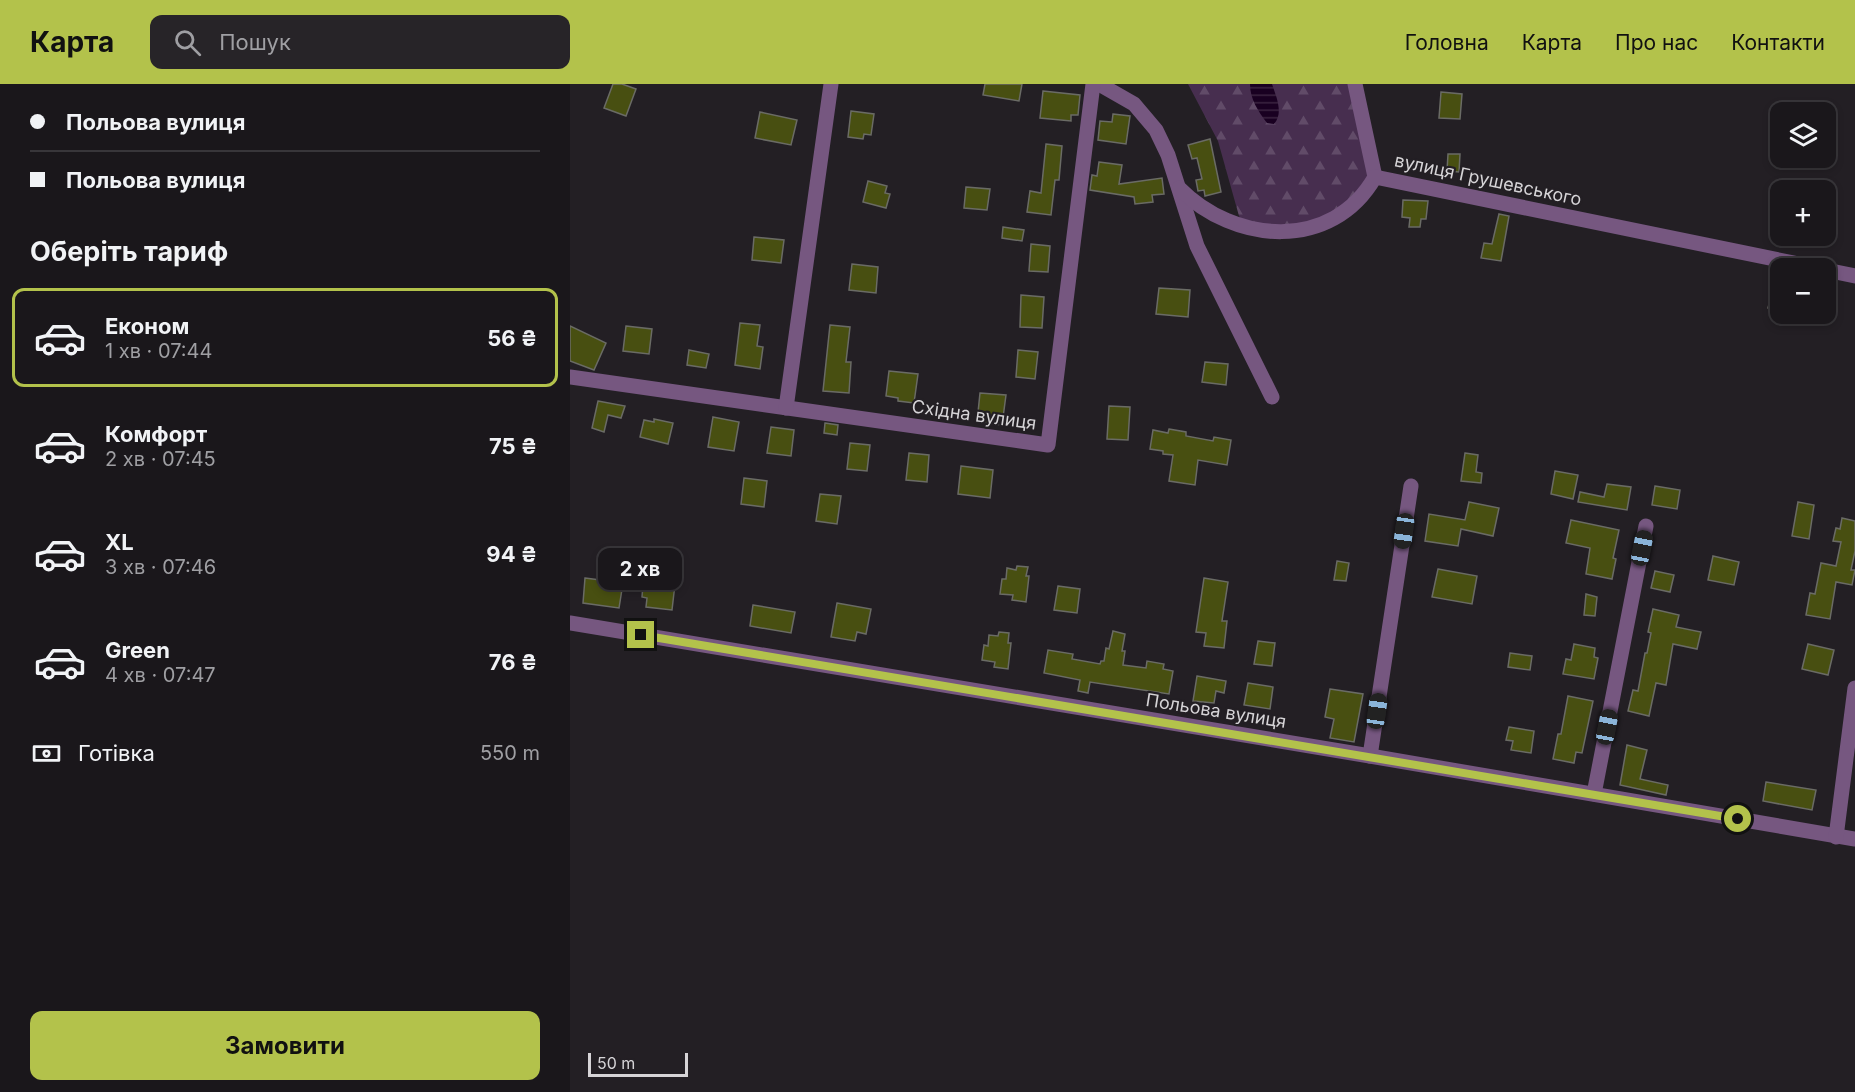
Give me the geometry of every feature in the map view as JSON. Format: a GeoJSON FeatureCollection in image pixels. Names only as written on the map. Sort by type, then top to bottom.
{"type":"FeatureCollection","features":[{"type":"Feature","properties":{"kind":"street"},"geometry":{"type":"LineString","coordinates":[[786,408],[831,84]]}},
{"type":"Feature","properties":{"kind":"street","name":"Східна вулиця"},"geometry":{"type":"LineString","coordinates":[[570,377],[1048,445],[1093,84]]}},
{"type":"Feature","properties":{"kind":"street"},"geometry":{"type":"LineString","coordinates":[[1099,84],[1129,100],[1156,130],[1168,155],[1197,246],[1272,397]]}},
{"type":"Feature","properties":{"kind":"street"},"geometry":{"type":"LineString","coordinates":[[1355,84],[1376,177]]}},
{"type":"Feature","properties":{"kind":"street","name":"вулиця Грушевського"},"geometry":{"type":"LineString","coordinates":[[1179,188],[1194,203],[1229,222],[1259,230],[1290,232],[1321,225],[1337,217],[1366,194],[1376,177],[1770,258]]}},
{"type":"Feature","properties":{"kind":"street"},"geometry":{"type":"LineString","coordinates":[[1836,272],[1855,276]]}},
{"type":"Feature","properties":{"kind":"street"},"geometry":{"type":"LineString","coordinates":[[1370,756],[1411,486]]}},
{"type":"Feature","properties":{"kind":"street"},"geometry":{"type":"LineString","coordinates":[[1594,794],[1646,526]]}},
{"type":"Feature","properties":{"kind":"street","name":"Польова вулиця"},"geometry":{"type":"LineString","coordinates":[[570,623],[1855,839]]}},
{"type":"Feature","properties":{"kind":"street"},"geometry":{"type":"LineString","coordinates":[[1836,837],[1855,688]]}},
{"type":"Feature","properties":{"kind":"green space"},"geometry":{"type":"Polygon","coordinates":[[[1188,84],[1355,84],[1375,177],[1321,225],[1246,227],[1239,216],[1218,141],[1188,84]]]}},
{"type":"Feature","properties":{"kind":"shaded area"},"geometry":{"type":"Polygon","coordinates":[[[1250,84],[1272,84],[1279,110],[1274,124],[1267,123],[1258,109],[1251,95],[1250,84]]]}},
{"type":"Feature","properties":{"kind":"building"},"geometry":{"type":"Polygon","coordinates":[[[613,84],[622,84],[636,89],[626,116],[604,108],[613,84]]]}},
{"type":"Feature","properties":{"kind":"building"},"geometry":{"type":"Polygon","coordinates":[[[985,84],[1022,84],[1019,101],[983,95],[985,84]]]}},
{"type":"Feature","properties":{"kind":"building"},"geometry":{"type":"Polygon","coordinates":[[[1043,91],[1080,95],[1078,115],[1071,115],[1071,121],[1040,118],[1043,91]]]}},
{"type":"Feature","properties":{"kind":"building"},"geometry":{"type":"Polygon","coordinates":[[[1441,92],[1462,94],[1460,119],[1439,118],[1441,92]]]}},
{"type":"Feature","properties":{"kind":"building"},"geometry":{"type":"Polygon","coordinates":[[[851,111],[874,114],[871,135],[864,134],[863,139],[848,137],[851,111]]]}},
{"type":"Feature","properties":{"kind":"building"},"geometry":{"type":"Polygon","coordinates":[[[760,112],[797,120],[791,145],[755,138],[760,112]]]}},
{"type":"Feature","properties":{"kind":"building"},"geometry":{"type":"Polygon","coordinates":[[[1113,114],[1130,116],[1126,144],[1098,140],[1100,121],[1112,122],[1113,114]]]}},
{"type":"Feature","properties":{"kind":"building"},"geometry":{"type":"Polygon","coordinates":[[[1210,139],[1221,192],[1205,196],[1204,190],[1198,191],[1196,180],[1202,179],[1197,158],[1192,159],[1188,145],[1210,139]]]}},
{"type":"Feature","properties":{"kind":"building"},"geometry":{"type":"Polygon","coordinates":[[[1046,144],[1062,146],[1059,180],[1055,180],[1051,215],[1027,212],[1030,191],[1041,193],[1046,144]]]}},
{"type":"Feature","properties":{"kind":"building"},"geometry":{"type":"Polygon","coordinates":[[[1448,154],[1460,154],[1459,172],[1447,171],[1448,154]]]}},
{"type":"Feature","properties":{"kind":"building"},"geometry":{"type":"Polygon","coordinates":[[[1099,162],[1122,165],[1119,184],[1162,178],[1164,194],[1152,195],[1153,202],[1135,204],[1134,197],[1090,190],[1092,175],[1097,176],[1099,162]]]}},
{"type":"Feature","properties":{"kind":"building"},"geometry":{"type":"Polygon","coordinates":[[[868,181],[887,186],[885,193],[890,194],[886,208],[863,202],[868,181]]]}},
{"type":"Feature","properties":{"kind":"building"},"geometry":{"type":"Polygon","coordinates":[[[966,187],[990,189],[987,210],[964,208],[966,187]]]}},
{"type":"Feature","properties":{"kind":"building"},"geometry":{"type":"Polygon","coordinates":[[[1403,200],[1428,201],[1426,219],[1421,219],[1420,227],[1409,227],[1410,218],[1402,217],[1403,200]]]}},
{"type":"Feature","properties":{"kind":"building"},"geometry":{"type":"Polygon","coordinates":[[[1499,214],[1509,216],[1501,261],[1481,258],[1484,243],[1492,244],[1499,214]]]}},
{"type":"Feature","properties":{"kind":"building"},"geometry":{"type":"Polygon","coordinates":[[[1003,227],[1024,230],[1022,241],[1002,238],[1003,227]]]}},
{"type":"Feature","properties":{"kind":"building"},"geometry":{"type":"Polygon","coordinates":[[[754,237],[784,240],[781,263],[752,260],[754,237]]]}},
{"type":"Feature","properties":{"kind":"building"},"geometry":{"type":"Polygon","coordinates":[[[1031,244],[1050,246],[1048,272],[1029,271],[1031,244]]]}},
{"type":"Feature","properties":{"kind":"building"},"geometry":{"type":"Polygon","coordinates":[[[852,264],[878,267],[876,293],[849,290],[852,264]]]}},
{"type":"Feature","properties":{"kind":"building"},"geometry":{"type":"Polygon","coordinates":[[[1159,288],[1190,290],[1188,317],[1156,314],[1159,288]]]}},
{"type":"Feature","properties":{"kind":"building"},"geometry":{"type":"Polygon","coordinates":[[[1021,295],[1044,297],[1042,328],[1020,327],[1021,295]]]}},
{"type":"Feature","properties":{"kind":"building"},"geometry":{"type":"Polygon","coordinates":[[[740,323],[760,325],[757,346],[763,347],[760,369],[735,365],[740,323]]]}},
{"type":"Feature","properties":{"kind":"building"},"geometry":{"type":"Polygon","coordinates":[[[830,325],[850,327],[846,362],[851,362],[849,393],[823,391],[830,325]]]}},
{"type":"Feature","properties":{"kind":"building"},"geometry":{"type":"Polygon","coordinates":[[[570,326],[606,343],[594,370],[570,361],[570,326]]]}},
{"type":"Feature","properties":{"kind":"building"},"geometry":{"type":"Polygon","coordinates":[[[626,326],[652,329],[649,354],[623,351],[626,326]]]}},
{"type":"Feature","properties":{"kind":"building"},"geometry":{"type":"Polygon","coordinates":[[[689,350],[709,354],[706,368],[687,365],[689,350]]]}},
{"type":"Feature","properties":{"kind":"building"},"geometry":{"type":"Polygon","coordinates":[[[1018,350],[1038,352],[1035,379],[1016,377],[1018,350]]]}},
{"type":"Feature","properties":{"kind":"building"},"geometry":{"type":"Polygon","coordinates":[[[1205,362],[1228,364],[1226,385],[1202,382],[1205,362]]]}},
{"type":"Feature","properties":{"kind":"building"},"geometry":{"type":"Polygon","coordinates":[[[889,371],[918,374],[914,403],[898,401],[898,398],[886,396],[889,371]]]}},
{"type":"Feature","properties":{"kind":"building"},"geometry":{"type":"Polygon","coordinates":[[[980,393],[1006,395],[1002,425],[977,422],[980,393]]]}},
{"type":"Feature","properties":{"kind":"building"},"geometry":{"type":"Polygon","coordinates":[[[598,401],[625,406],[621,418],[608,415],[604,432],[592,428],[598,401]]]}},
{"type":"Feature","properties":{"kind":"building"},"geometry":{"type":"Polygon","coordinates":[[[1109,406],[1130,407],[1128,440],[1107,439],[1109,406]]]}},
{"type":"Feature","properties":{"kind":"building"},"geometry":{"type":"Polygon","coordinates":[[[713,417],[739,422],[734,451],[708,447],[713,417]]]}},
{"type":"Feature","properties":{"kind":"building"},"geometry":{"type":"Polygon","coordinates":[[[654,419],[673,423],[668,444],[640,437],[644,420],[654,422],[654,419]]]}},
{"type":"Feature","properties":{"kind":"building"},"geometry":{"type":"Polygon","coordinates":[[[825,423],[838,425],[837,435],[824,433],[825,423]]]}},
{"type":"Feature","properties":{"kind":"building"},"geometry":{"type":"Polygon","coordinates":[[[771,427],[794,430],[791,456],[767,453],[771,427]]]}},
{"type":"Feature","properties":{"kind":"building"},"geometry":{"type":"Polygon","coordinates":[[[1169,429],[1186,432],[1186,436],[1213,441],[1214,437],[1231,440],[1227,465],[1198,460],[1195,485],[1169,481],[1173,455],[1150,449],[1153,430],[1168,433],[1169,429]]]}},
{"type":"Feature","properties":{"kind":"building"},"geometry":{"type":"Polygon","coordinates":[[[850,443],[870,445],[867,471],[847,469],[850,443]]]}},
{"type":"Feature","properties":{"kind":"building"},"geometry":{"type":"Polygon","coordinates":[[[909,453],[929,455],[927,482],[906,480],[909,453]]]}},
{"type":"Feature","properties":{"kind":"building"},"geometry":{"type":"Polygon","coordinates":[[[1465,453],[1478,455],[1476,472],[1482,473],[1481,483],[1461,481],[1465,453]]]}},
{"type":"Feature","properties":{"kind":"building"},"geometry":{"type":"Polygon","coordinates":[[[961,466],[993,470],[990,498],[958,494],[961,466]]]}},
{"type":"Feature","properties":{"kind":"building"},"geometry":{"type":"Polygon","coordinates":[[[1555,471],[1578,475],[1573,499],[1551,494],[1555,471]]]}},
{"type":"Feature","properties":{"kind":"building"},"geometry":{"type":"Polygon","coordinates":[[[744,478],[767,481],[764,507],[741,504],[744,478]]]}},
{"type":"Feature","properties":{"kind":"building"},"geometry":{"type":"Polygon","coordinates":[[[1607,484],[1631,487],[1627,510],[1578,502],[1580,492],[1604,497],[1607,484]]]}},
{"type":"Feature","properties":{"kind":"building"},"geometry":{"type":"Polygon","coordinates":[[[1655,486],[1680,490],[1677,509],[1652,505],[1655,486]]]}},
{"type":"Feature","properties":{"kind":"building"},"geometry":{"type":"Polygon","coordinates":[[[820,494],[841,496],[837,524],[816,521],[820,494]]]}},
{"type":"Feature","properties":{"kind":"building"},"geometry":{"type":"Polygon","coordinates":[[[1469,502],[1499,508],[1493,536],[1461,529],[1458,546],[1425,541],[1429,514],[1465,520],[1469,502]]]}},
{"type":"Feature","properties":{"kind":"building"},"geometry":{"type":"Polygon","coordinates":[[[1798,502],[1814,505],[1809,539],[1792,536],[1798,502]]]}},
{"type":"Feature","properties":{"kind":"building"},"geometry":{"type":"Polygon","coordinates":[[[1842,518],[1855,521],[1855,551],[1851,570],[1855,570],[1852,585],[1836,582],[1830,619],[1806,615],[1810,593],[1815,594],[1821,563],[1836,566],[1841,542],[1833,541],[1836,528],[1840,529],[1842,518]]]}},
{"type":"Feature","properties":{"kind":"building"},"geometry":{"type":"Polygon","coordinates":[[[1571,520],[1619,530],[1613,558],[1616,559],[1612,579],[1586,574],[1590,548],[1566,543],[1571,520]]]}},
{"type":"Feature","properties":{"kind":"building"},"geometry":{"type":"Polygon","coordinates":[[[1713,556],[1739,562],[1734,585],[1708,580],[1713,556]]]}},
{"type":"Feature","properties":{"kind":"building"},"geometry":{"type":"Polygon","coordinates":[[[668,557],[678,558],[672,610],[646,607],[647,598],[642,597],[643,585],[649,586],[650,581],[660,582],[663,565],[666,566],[668,557]]]}},
{"type":"Feature","properties":{"kind":"building"},"geometry":{"type":"Polygon","coordinates":[[[1337,561],[1349,563],[1346,581],[1334,580],[1337,561]]]}},
{"type":"Feature","properties":{"kind":"building"},"geometry":{"type":"Polygon","coordinates":[[[1017,566],[1028,567],[1026,602],[1012,600],[1013,595],[1000,594],[1002,579],[1006,579],[1007,568],[1016,570],[1017,566]]]}},
{"type":"Feature","properties":{"kind":"building"},"geometry":{"type":"Polygon","coordinates":[[[1438,569],[1477,576],[1472,604],[1432,597],[1438,569]]]}},
{"type":"Feature","properties":{"kind":"building"},"geometry":{"type":"Polygon","coordinates":[[[1655,571],[1674,575],[1670,592],[1651,588],[1655,571]]]}},
{"type":"Feature","properties":{"kind":"building"},"geometry":{"type":"Polygon","coordinates":[[[585,578],[623,583],[619,608],[583,603],[585,578]]]}},
{"type":"Feature","properties":{"kind":"building"},"geometry":{"type":"Polygon","coordinates":[[[1204,578],[1228,582],[1222,621],[1227,621],[1224,648],[1204,646],[1206,633],[1196,632],[1204,578]]]}},
{"type":"Feature","properties":{"kind":"building"},"geometry":{"type":"Polygon","coordinates":[[[1058,586],[1080,589],[1077,613],[1054,610],[1058,586]]]}},
{"type":"Feature","properties":{"kind":"building"},"geometry":{"type":"Polygon","coordinates":[[[1586,594],[1597,597],[1595,616],[1584,615],[1586,594]]]}},
{"type":"Feature","properties":{"kind":"building"},"geometry":{"type":"Polygon","coordinates":[[[837,603],[871,609],[866,634],[857,632],[855,641],[831,637],[837,603]]]}},
{"type":"Feature","properties":{"kind":"building"},"geometry":{"type":"Polygon","coordinates":[[[753,605],[795,612],[791,633],[750,626],[753,605]]]}},
{"type":"Feature","properties":{"kind":"building"},"geometry":{"type":"Polygon","coordinates":[[[1653,609],[1679,615],[1676,627],[1701,632],[1697,649],[1673,644],[1666,685],[1656,683],[1649,716],[1628,711],[1633,690],[1638,691],[1651,633],[1648,632],[1653,609]]]}},
{"type":"Feature","properties":{"kind":"building"},"geometry":{"type":"Polygon","coordinates":[[[1113,631],[1125,634],[1122,651],[1125,651],[1123,665],[1146,668],[1147,661],[1164,664],[1163,669],[1173,671],[1169,694],[1090,682],[1088,693],[1078,691],[1080,680],[1044,673],[1048,650],[1073,654],[1072,659],[1100,664],[1104,661],[1106,648],[1109,649],[1113,631]]]}},
{"type":"Feature","properties":{"kind":"building"},"geometry":{"type":"Polygon","coordinates":[[[999,632],[1009,633],[1008,643],[1011,643],[1008,669],[994,667],[995,662],[982,660],[984,645],[988,646],[989,635],[998,636],[999,632]]]}},
{"type":"Feature","properties":{"kind":"building"},"geometry":{"type":"Polygon","coordinates":[[[1258,641],[1275,643],[1272,666],[1254,664],[1258,641]]]}},
{"type":"Feature","properties":{"kind":"building"},"geometry":{"type":"Polygon","coordinates":[[[1574,644],[1595,648],[1594,657],[1598,658],[1594,679],[1563,674],[1566,659],[1571,660],[1574,644]]]}},
{"type":"Feature","properties":{"kind":"building"},"geometry":{"type":"Polygon","coordinates":[[[1808,644],[1834,650],[1828,675],[1802,669],[1808,644]]]}},
{"type":"Feature","properties":{"kind":"building"},"geometry":{"type":"Polygon","coordinates":[[[1510,653],[1532,656],[1530,670],[1508,667],[1510,653]]]}},
{"type":"Feature","properties":{"kind":"building"},"geometry":{"type":"Polygon","coordinates":[[[1197,676],[1226,681],[1224,693],[1216,691],[1214,703],[1193,701],[1197,676]]]}},
{"type":"Feature","properties":{"kind":"building"},"geometry":{"type":"Polygon","coordinates":[[[1248,683],[1273,687],[1270,709],[1244,705],[1248,683]]]}},
{"type":"Feature","properties":{"kind":"building"},"geometry":{"type":"Polygon","coordinates":[[[1330,689],[1363,694],[1354,742],[1330,738],[1334,719],[1325,717],[1330,689]]]}},
{"type":"Feature","properties":{"kind":"building"},"geometry":{"type":"Polygon","coordinates":[[[1568,696],[1593,701],[1582,753],[1576,752],[1574,763],[1553,759],[1558,734],[1561,734],[1568,696]]]}},
{"type":"Feature","properties":{"kind":"building"},"geometry":{"type":"Polygon","coordinates":[[[1509,727],[1534,731],[1531,753],[1511,750],[1513,741],[1506,740],[1509,727]]]}},
{"type":"Feature","properties":{"kind":"building"},"geometry":{"type":"Polygon","coordinates":[[[1627,745],[1647,750],[1640,779],[1668,785],[1666,795],[1620,785],[1627,745]]]}},
{"type":"Feature","properties":{"kind":"building"},"geometry":{"type":"Polygon","coordinates":[[[1766,782],[1816,790],[1812,810],[1763,801],[1766,782]]]}},
{"type":"Feature","properties":{"kind":"route"},"geometry":{"type":"LineString","coordinates":[[641,635],[1738,819]]}}]}
